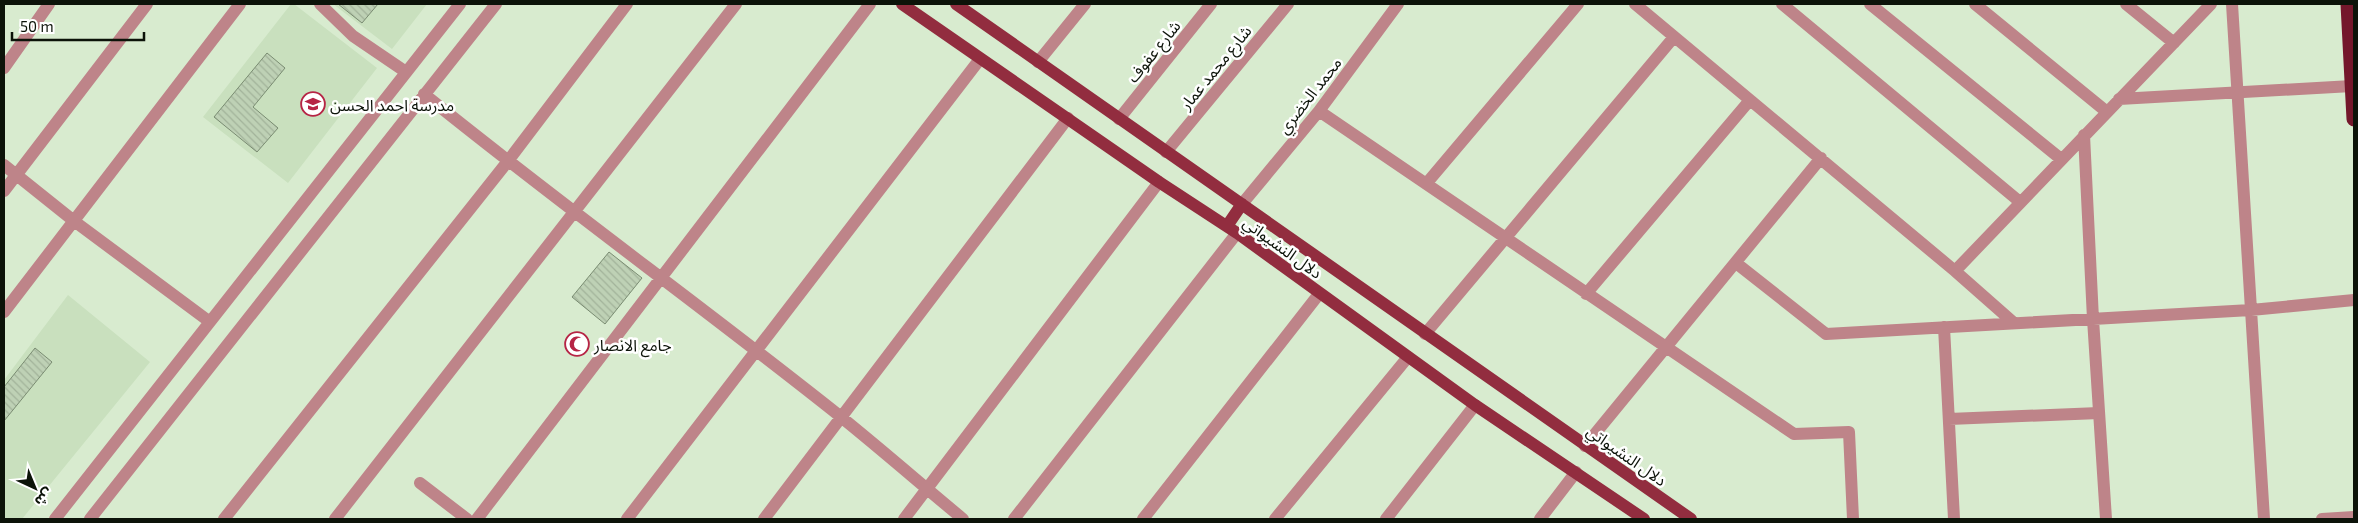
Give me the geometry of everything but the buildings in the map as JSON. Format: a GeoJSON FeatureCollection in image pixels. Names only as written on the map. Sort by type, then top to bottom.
{"type":"FeatureCollection","features":[{"type":"Feature","properties":{"kind":"highway"},"geometry":{"type":"LineString","coordinates":[[2348,4],[2354,119]]}},
{"type":"Feature","properties":{"kind":"main road","name":"دلال النشيواتي"},"geometry":{"type":"LineString","coordinates":[[902,4],[1159,182],[1232,230],[1475,405],[1644,519]]}},
{"type":"Feature","properties":{"kind":"main road","name":"دلال النشيواتي"},"geometry":{"type":"LineString","coordinates":[[964,6],[1038,62],[1691,519]]}},
{"type":"Feature","properties":{"kind":"main road"},"geometry":{"type":"LineString","coordinates":[[1232,230],[1242,204]]}},
{"type":"Feature","properties":{"kind":"street"},"geometry":{"type":"LineString","coordinates":[[4,68],[49,4]]}},
{"type":"Feature","properties":{"kind":"street"},"geometry":{"type":"LineString","coordinates":[[4,191],[147,4]]}},
{"type":"Feature","properties":{"kind":"street"},"geometry":{"type":"LineString","coordinates":[[4,312],[240,4]]}},
{"type":"Feature","properties":{"kind":"street"},"geometry":{"type":"LineString","coordinates":[[320,4],[353,36],[406,72]]}},
{"type":"Feature","properties":{"kind":"street"},"geometry":{"type":"LineString","coordinates":[[55,519],[460,4]]}},
{"type":"Feature","properties":{"kind":"street"},"geometry":{"type":"LineString","coordinates":[[90,519],[496,4]]}},
{"type":"Feature","properties":{"kind":"street"},"geometry":{"type":"LineString","coordinates":[[224,519],[508,161],[626,4]]}},
{"type":"Feature","properties":{"kind":"street"},"geometry":{"type":"LineString","coordinates":[[335,519],[736,4]]}},
{"type":"Feature","properties":{"kind":"street"},"geometry":{"type":"LineString","coordinates":[[477,519],[870,4]]}},
{"type":"Feature","properties":{"kind":"street"},"geometry":{"type":"LineString","coordinates":[[1038,62],[1085,4]]}},
{"type":"Feature","properties":{"kind":"street","name":"شارع عفوف"},"geometry":{"type":"LineString","coordinates":[[1119,119],[1212,4]]}},
{"type":"Feature","properties":{"kind":"street","name":"شارع محمد عمار"},"geometry":{"type":"LineString","coordinates":[[1166,152],[1288,4]]}},
{"type":"Feature","properties":{"kind":"street","name":"محمد الخضري"},"geometry":{"type":"LineString","coordinates":[[1242,204],[1319,110],[1398,4]]}},
{"type":"Feature","properties":{"kind":"street"},"geometry":{"type":"LineString","coordinates":[[1426,184],[1578,4]]}},
{"type":"Feature","properties":{"kind":"street"},"geometry":{"type":"LineString","coordinates":[[1634,4],[1821,158],[1955,271],[2014,324]]}},
{"type":"Feature","properties":{"kind":"street"},"geometry":{"type":"LineString","coordinates":[[1782,4],[2020,202]]}},
{"type":"Feature","properties":{"kind":"street"},"geometry":{"type":"LineString","coordinates":[[1870,4],[2062,160]]}},
{"type":"Feature","properties":{"kind":"street"},"geometry":{"type":"LineString","coordinates":[[1975,4],[2107,112]]}},
{"type":"Feature","properties":{"kind":"street"},"geometry":{"type":"LineString","coordinates":[[2126,4],[2174,42]]}},
{"type":"Feature","properties":{"kind":"street"},"geometry":{"type":"LineString","coordinates":[[1955,271],[2211,4]]}},
{"type":"Feature","properties":{"kind":"street"},"geometry":{"type":"LineString","coordinates":[[2232,4],[2264,519]]}},
{"type":"Feature","properties":{"kind":"street"},"geometry":{"type":"LineString","coordinates":[[1425,334],[1674,37]]}},
{"type":"Feature","properties":{"kind":"street"},"geometry":{"type":"LineString","coordinates":[[627,519],[980,59]]}},
{"type":"Feature","properties":{"kind":"street"},"geometry":{"type":"LineString","coordinates":[[2119,100],[2352,86]]}},
{"type":"Feature","properties":{"kind":"street"},"geometry":{"type":"LineString","coordinates":[[424,94],[574,213],[661,277],[842,418],[963,519]]}},
{"type":"Feature","properties":{"kind":"street"},"geometry":{"type":"LineString","coordinates":[[1586,294],[1750,100]]}},
{"type":"Feature","properties":{"kind":"street"},"geometry":{"type":"LineString","coordinates":[[1319,110],[1505,239],[1794,434],[1849,432],[1853,519]]}},
{"type":"Feature","properties":{"kind":"street"},"geometry":{"type":"LineString","coordinates":[[764,519],[1068,118]]}},
{"type":"Feature","properties":{"kind":"street"},"geometry":{"type":"LineString","coordinates":[[2084,135],[2093,319],[2106,519]]}},
{"type":"Feature","properties":{"kind":"street"},"geometry":{"type":"LineString","coordinates":[[1586,446],[1821,158]]}},
{"type":"Feature","properties":{"kind":"street"},"geometry":{"type":"LineString","coordinates":[[4,165],[74,221],[210,322]]}},
{"type":"Feature","properties":{"kind":"street"},"geometry":{"type":"LineString","coordinates":[[904,519],[1159,182]]}},
{"type":"Feature","properties":{"kind":"street"},"geometry":{"type":"LineString","coordinates":[[1014,519],[1232,230]]}},
{"type":"Feature","properties":{"kind":"street"},"geometry":{"type":"LineString","coordinates":[[1736,263],[1826,334],[2251,310],[2354,300]]}},
{"type":"Feature","properties":{"kind":"street"},"geometry":{"type":"LineString","coordinates":[[1143,519],[1319,294]]}},
{"type":"Feature","properties":{"kind":"street"},"geometry":{"type":"LineString","coordinates":[[1944,328],[1954,519]]}},
{"type":"Feature","properties":{"kind":"street"},"geometry":{"type":"LineString","coordinates":[[1275,519],[1408,357]]}},
{"type":"Feature","properties":{"kind":"street"},"geometry":{"type":"LineString","coordinates":[[1386,519],[1475,405]]}},
{"type":"Feature","properties":{"kind":"street"},"geometry":{"type":"LineString","coordinates":[[1949,419],[2099,413]]}},
{"type":"Feature","properties":{"kind":"street"},"geometry":{"type":"LineString","coordinates":[[1540,519],[1576,472]]}},
{"type":"Feature","properties":{"kind":"street"},"geometry":{"type":"LineString","coordinates":[[420,483],[467,519]]}},
{"type":"Feature","properties":{"kind":"street"},"geometry":{"type":"LineString","coordinates":[[2322,519],[2354,517]]}},
{"type":"Feature","properties":{"kind":"shaded area"},"geometry":{"type":"Polygon","coordinates":[[[291,4],[294,4],[377,68],[288,183],[203,117],[291,4]]]}},
{"type":"Feature","properties":{"kind":"shaded area"},"geometry":{"type":"Polygon","coordinates":[[[333,4],[427,4],[392,49],[333,4]]]}},
{"type":"Feature","properties":{"kind":"shaded area"},"geometry":{"type":"Polygon","coordinates":[[[68,295],[150,362],[22,519],[4,519],[4,380],[68,295]]]}},
{"type":"Feature","properties":{"kind":"place","name":"مدرسة احمد الحسن"},"geometry":{"type":"Point","coordinates":[313,104]}},
{"type":"Feature","properties":{"kind":"place","name":"جامع الانصار"},"geometry":{"type":"Point","coordinates":[577,344]}}]}
